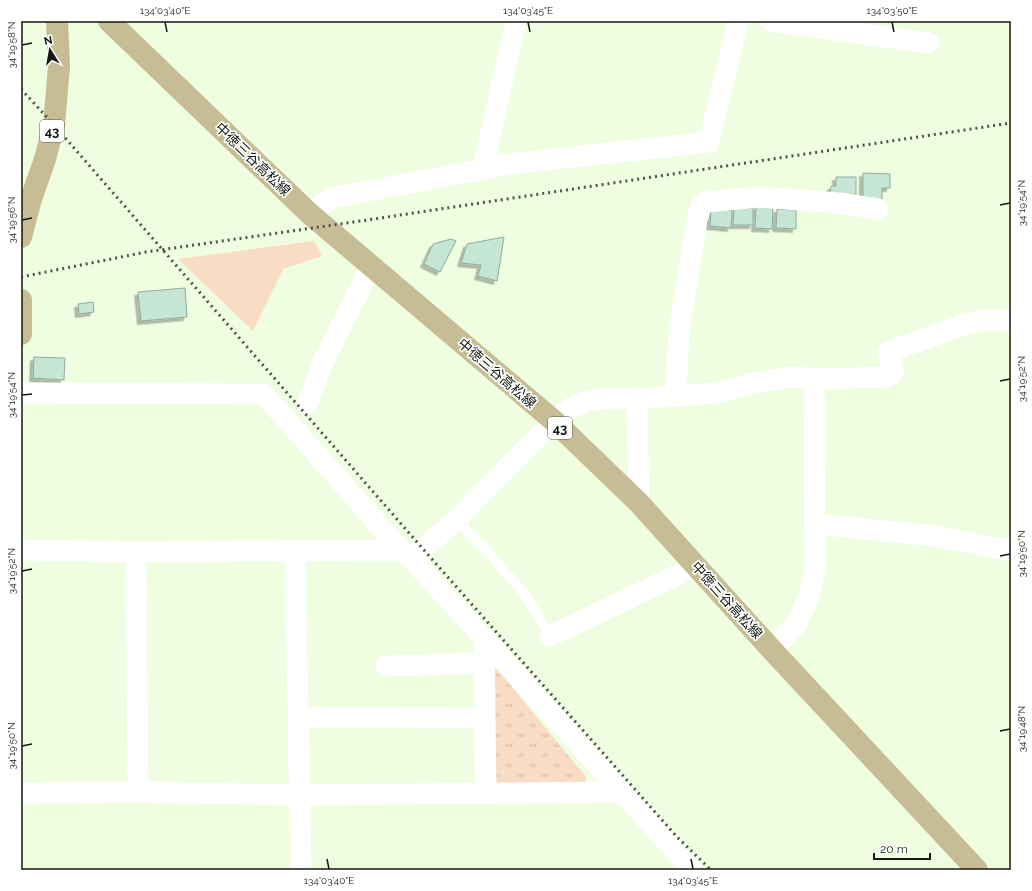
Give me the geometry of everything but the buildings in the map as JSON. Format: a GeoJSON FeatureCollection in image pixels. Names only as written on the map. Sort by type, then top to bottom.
{"type":"FeatureCollection","features":[{"type":"Feature","properties":{"kind":"main road","name":"43"},"geometry":{"type":"LineString","coordinates":[[21,237],[54,125],[59,66],[57,21]]}},
{"type":"Feature","properties":{"kind":"main road","name":"中徳三谷高松線"},"geometry":{"type":"LineString","coordinates":[[109,21],[310,214],[554,421],[639,503],[772,650],[977,870]]}},
{"type":"Feature","properties":{"kind":"main road"},"geometry":{"type":"LineString","coordinates":[[21,300],[21,334]]}},
{"type":"Feature","properties":{"kind":"street"},"geometry":{"type":"LineString","coordinates":[[483,168],[516,21]]}},
{"type":"Feature","properties":{"kind":"street"},"geometry":{"type":"LineString","coordinates":[[310,214],[334,197],[397,186],[483,168],[708,142],[738,21]]}},
{"type":"Feature","properties":{"kind":"street"},"geometry":{"type":"LineString","coordinates":[[770,21],[929,43]]}},
{"type":"Feature","properties":{"kind":"street"},"geometry":{"type":"LineString","coordinates":[[676,396],[679,332],[697,220],[704,203],[758,197],[838,203],[878,208]]}},
{"type":"Feature","properties":{"kind":"street"},"geometry":{"type":"LineString","coordinates":[[307,405],[323,362],[371,267]]}},
{"type":"Feature","properties":{"kind":"street"},"geometry":{"type":"LineString","coordinates":[[21,550],[136,552],[295,551],[406,554],[423,549],[456,520],[554,421],[571,408],[585,402],[615,398],[637,399],[716,393],[754,383],[790,377],[885,377],[894,372],[888,352],[978,321],[1011,321]]}},
{"type":"Feature","properties":{"kind":"street"},"geometry":{"type":"LineString","coordinates":[[772,650],[796,625],[809,597],[815,568],[816,524],[814,378]]}},
{"type":"Feature","properties":{"kind":"street"},"geometry":{"type":"LineString","coordinates":[[21,393],[264,394],[406,554],[484,638],[692,870]]}},
{"type":"Feature","properties":{"kind":"street"},"geometry":{"type":"LineString","coordinates":[[637,399],[639,503]]}},
{"type":"Feature","properties":{"kind":"street"},"geometry":{"type":"LineString","coordinates":[[816,524],[935,536],[1011,551]]}},
{"type":"Feature","properties":{"kind":"street"},"geometry":{"type":"LineString","coordinates":[[295,551],[301,870]]}},
{"type":"Feature","properties":{"kind":"street"},"geometry":{"type":"LineString","coordinates":[[136,552],[138,792]]}},
{"type":"Feature","properties":{"kind":"street"},"geometry":{"type":"LineString","coordinates":[[550,636],[696,566]]}},
{"type":"Feature","properties":{"kind":"street"},"geometry":{"type":"LineString","coordinates":[[484,638],[486,793]]}},
{"type":"Feature","properties":{"kind":"street"},"geometry":{"type":"LineString","coordinates":[[386,666],[484,663]]}},
{"type":"Feature","properties":{"kind":"street"},"geometry":{"type":"LineString","coordinates":[[298,717],[485,718]]}},
{"type":"Feature","properties":{"kind":"street"},"geometry":{"type":"LineString","coordinates":[[21,793],[138,792],[300,795],[621,792]]}},
{"type":"Feature","properties":{"kind":"lane"},"geometry":{"type":"LineString","coordinates":[[456,520],[488,552],[523,592],[550,636]]}},
{"type":"Feature","properties":{"kind":"green space"},"geometry":{"type":"Polygon","coordinates":[[[314,241],[322,256],[283,269],[253,331],[178,259],[314,241]]]}},
{"type":"Feature","properties":{"kind":"green space"},"geometry":{"type":"Polygon","coordinates":[[[491,669],[497,669],[586,777],[586,783],[493,785],[491,669]]]}},
{"type":"Feature","properties":{"kind":"railway"},"geometry":{"type":"LineString","coordinates":[[21,89],[677,837],[711,870]]}},
{"type":"Feature","properties":{"kind":"railway"},"geometry":{"type":"LineString","coordinates":[[21,277],[146,252],[1011,123]]}}]}
